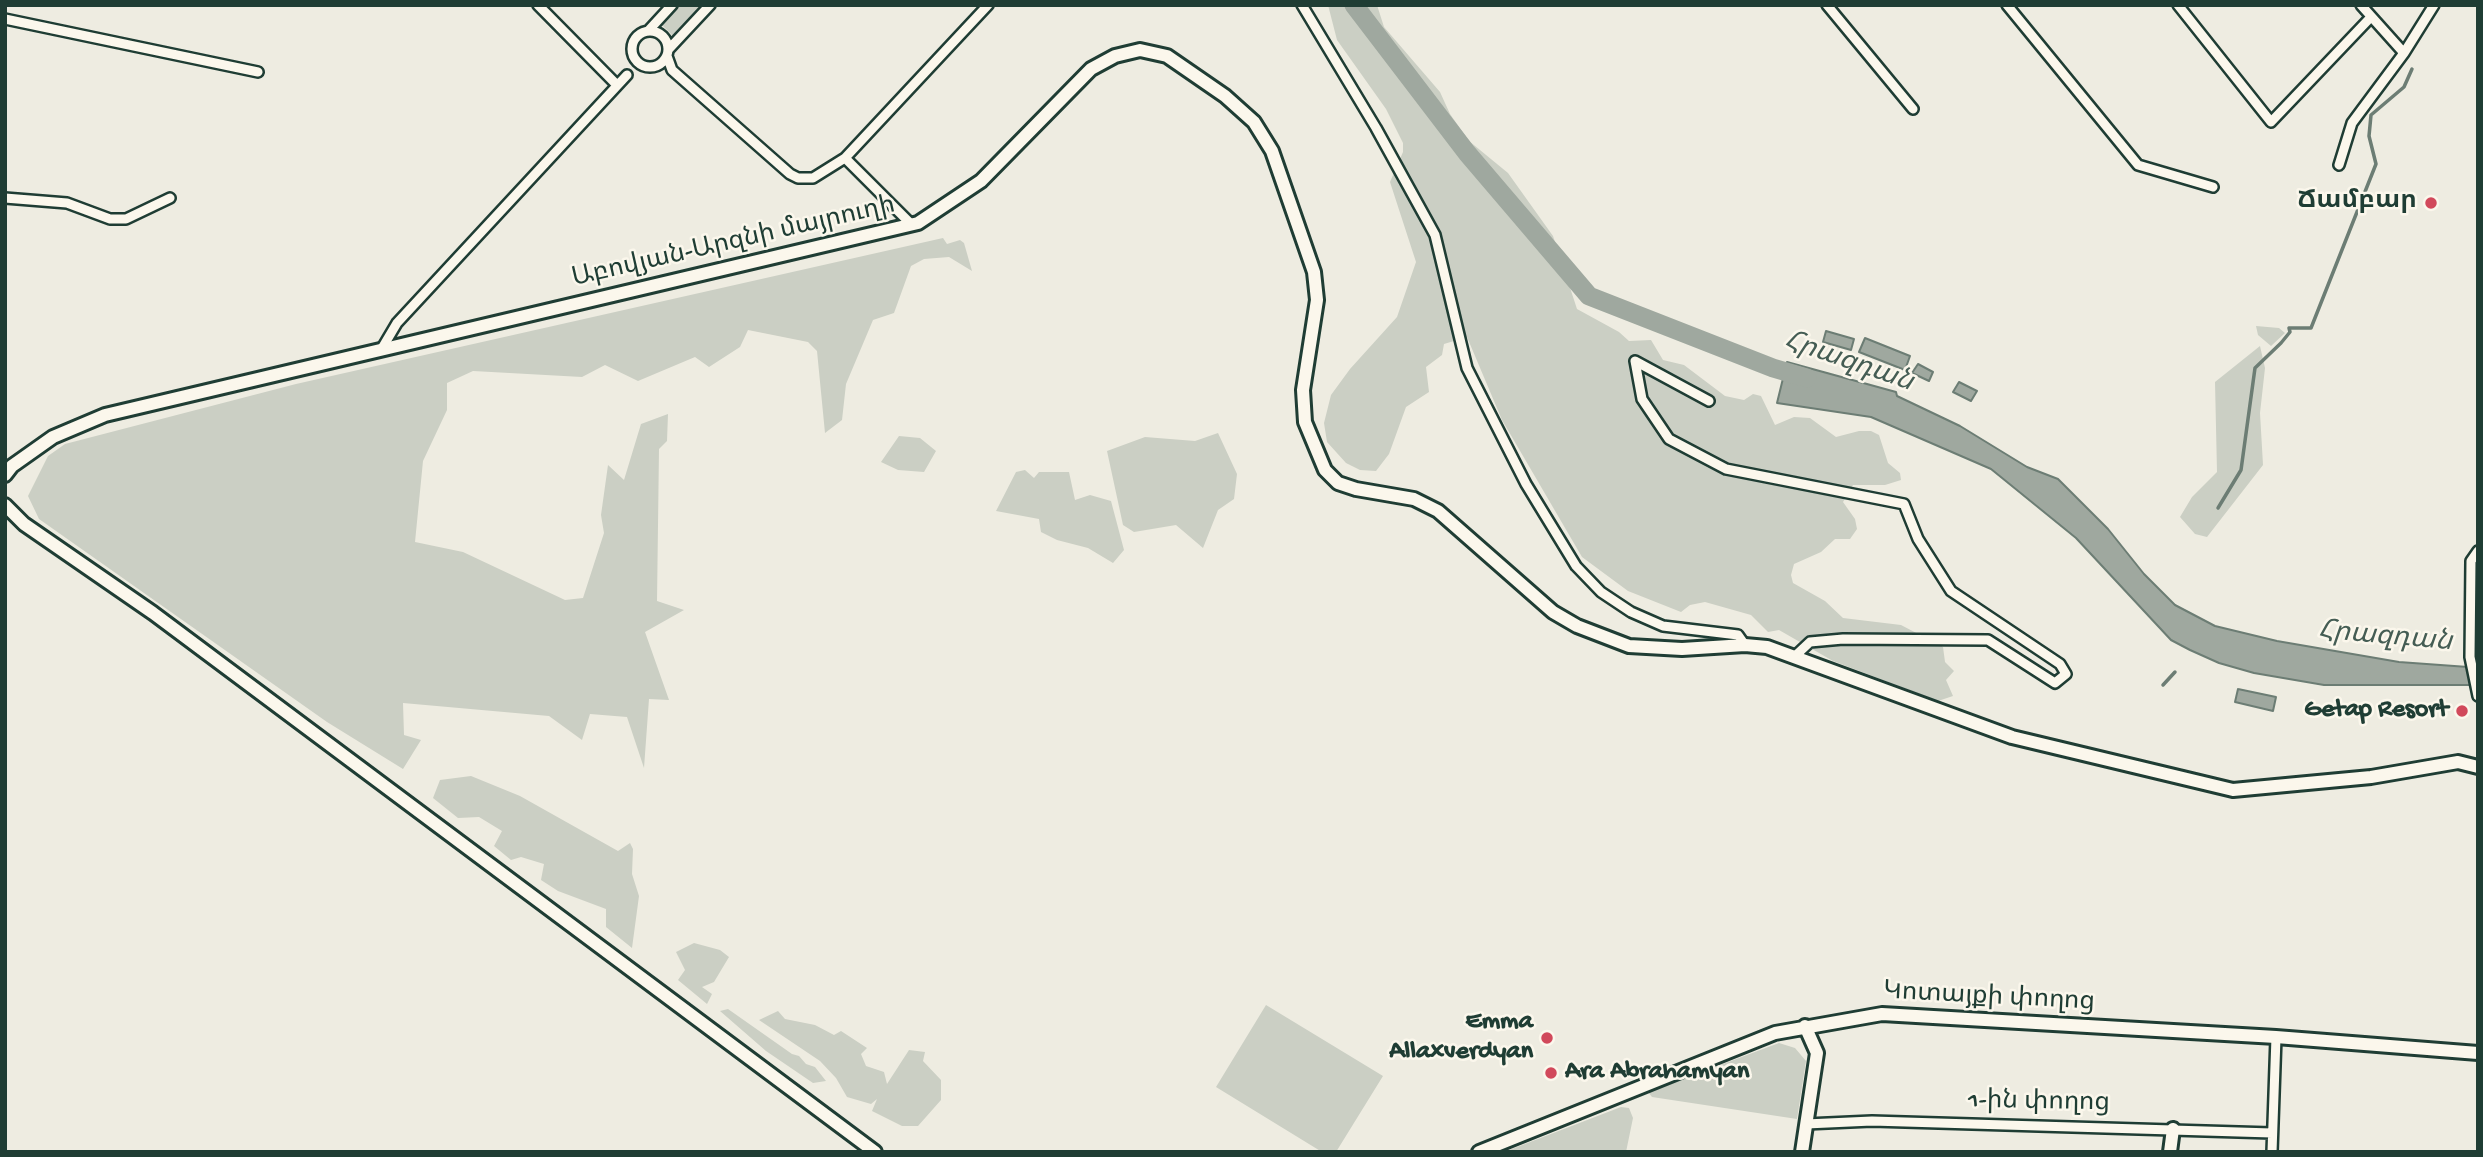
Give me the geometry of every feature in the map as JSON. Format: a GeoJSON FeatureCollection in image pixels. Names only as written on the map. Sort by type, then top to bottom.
{"type":"FeatureCollection","features":[{"type":"Feature","properties":{"kind":"main road","name":"Աբովյան-Արզնի մայրուղի"},"geometry":{"type":"LineString","coordinates":[[5,475],[12,466],[53,437],[105,415],[912,225],[981,180],[1091,69],[1115,56],[1140,50],[1167,56],[1226,96],[1254,121],[1272,151],[1314,272],[1317,300],[1303,390],[1305,422],[1320,461],[1338,483],[1414,499],[1438,511],[1553,612],[1602,638],[1629,646],[1682,649],[1745,645],[1766,647],[2012,737],[2233,790],[2371,777],[2458,762],[2478,766]]}},
{"type":"Feature","properties":{"kind":"main road"},"geometry":{"type":"LineString","coordinates":[[5,505],[24,524],[153,612],[875,1152]]}},
{"type":"Feature","properties":{"kind":"main road","name":"Կոտայքի փողոց"},"geometry":{"type":"LineString","coordinates":[[1479,1152],[1775,1033],[1882,1014],[2276,1037],[2478,1053]]}},
{"type":"Feature","properties":{"kind":"main road"},"geometry":{"type":"LineString","coordinates":[[1802,1152],[1817,1053],[1805,1026]]}},
{"type":"Feature","properties":{"kind":"main road"},"geometry":{"type":"LineString","coordinates":[[2170,1152],[2173,1129]]}},
{"type":"Feature","properties":{"kind":"street"},"geometry":{"type":"LineString","coordinates":[[538,5],[617,85]]}},
{"type":"Feature","properties":{"kind":"street"},"geometry":{"type":"LineString","coordinates":[[672,5],[649,30],[637,37],[632,51],[639,64],[646,67],[659,65],[672,70],[790,174],[799,178],[813,178],[845,158],[988,5]]}},
{"type":"Feature","properties":{"kind":"street"},"geometry":{"type":"LineString","coordinates":[[659,65],[710,5]]}},
{"type":"Feature","properties":{"kind":"street"},"geometry":{"type":"LineString","coordinates":[[1302,5],[1376,128],[1435,235],[1467,368],[1526,484],[1576,566],[1601,592],[1631,612],[1663,626],[1738,635],[1745,645]]}},
{"type":"Feature","properties":{"kind":"street"},"geometry":{"type":"LineString","coordinates":[[1827,5],[1913,108]]}},
{"type":"Feature","properties":{"kind":"street"},"geometry":{"type":"LineString","coordinates":[[2007,5],[2138,165],[2213,187]]}},
{"type":"Feature","properties":{"kind":"street"},"geometry":{"type":"LineString","coordinates":[[2178,5],[2271,122],[2371,17]]}},
{"type":"Feature","properties":{"kind":"street"},"geometry":{"type":"LineString","coordinates":[[2361,5],[2404,53]]}},
{"type":"Feature","properties":{"kind":"street"},"geometry":{"type":"LineString","coordinates":[[2340,165],[2352,123],[2404,53],[2434,5]]}},
{"type":"Feature","properties":{"kind":"street"},"geometry":{"type":"LineString","coordinates":[[5,19],[258,72]]}},
{"type":"Feature","properties":{"kind":"street"},"geometry":{"type":"LineString","coordinates":[[649,30],[664,37],[672,70]]}},
{"type":"Feature","properties":{"kind":"street"},"geometry":{"type":"LineString","coordinates":[[381,351],[397,323],[627,75]]}},
{"type":"Feature","properties":{"kind":"street"},"geometry":{"type":"LineString","coordinates":[[845,158],[912,225]]}},
{"type":"Feature","properties":{"kind":"street"},"geometry":{"type":"LineString","coordinates":[[5,198],[67,203],[110,219],[126,219],[170,198]]}},
{"type":"Feature","properties":{"kind":"street"},"geometry":{"type":"LineString","coordinates":[[1709,401],[1635,360],[1642,399],[1669,439],[1726,469],[1904,504],[1918,539],[1951,592],[2060,664],[2066,674],[2054,682],[1988,640],[1843,639],[1810,642],[1794,657]]}},
{"type":"Feature","properties":{"kind":"street"},"geometry":{"type":"LineString","coordinates":[[2478,551],[2471,561],[2471,666],[2478,696]]}},
{"type":"Feature","properties":{"kind":"street"},"geometry":{"type":"LineString","coordinates":[[2272,1152],[2276,1037]]}},
{"type":"Feature","properties":{"kind":"street","name":"1-ին փողոց"},"geometry":{"type":"LineString","coordinates":[[1805,1124],[1872,1121],[2272,1133]]}},
{"type":"Feature","properties":{"kind":"shaded area"},"geometry":{"type":"Polygon","coordinates":[[[678,5],[702,5],[673,36],[661,24],[678,5]]]}},
{"type":"Feature","properties":{"kind":"shaded area"},"geometry":{"type":"Polygon","coordinates":[[[1328,5],[1377,5],[1384,27],[1440,92],[1450,114],[1469,141],[1508,173],[1553,236],[1577,309],[1619,332],[1629,341],[1651,340],[1663,360],[1684,365],[1725,396],[1744,400],[1753,394],[1761,396],[1775,425],[1794,417],[1810,418],[1836,437],[1859,431],[1871,431],[1879,435],[1888,463],[1900,473],[1901,480],[1885,485],[1853,485],[1843,502],[1855,519],[1857,529],[1850,539],[1835,539],[1821,552],[1794,564],[1791,575],[1793,583],[1825,601],[1843,618],[1901,625],[1943,647],[1945,662],[1954,671],[1946,680],[1953,696],[1938,701],[1833,661],[1779,630],[1768,632],[1751,615],[1705,602],[1690,605],[1681,612],[1628,591],[1582,557],[1502,420],[1467,337],[1444,344],[1442,355],[1426,367],[1429,392],[1406,407],[1389,454],[1376,471],[1360,470],[1346,463],[1327,442],[1324,423],[1331,395],[1350,369],[1397,317],[1416,262],[1390,182],[1403,152],[1403,143],[1386,109],[1337,40],[1328,5]]]}},
{"type":"Feature","properties":{"kind":"shaded area"},"geometry":{"type":"Polygon","coordinates":[[[943,238],[947,244],[960,240],[964,243],[972,271],[949,257],[924,259],[911,266],[894,313],[873,320],[846,384],[842,420],[825,433],[817,351],[808,342],[748,330],[740,347],[709,367],[695,357],[638,381],[605,365],[582,377],[473,371],[447,383],[447,410],[423,461],[415,542],[463,552],[565,600],[583,598],[604,533],[601,515],[608,465],[624,480],[641,424],[668,414],[667,441],[659,449],[657,601],[684,610],[645,632],[669,700],[649,699],[644,768],[627,717],[590,714],[582,740],[549,716],[403,703],[404,735],[421,740],[403,769],[327,722],[39,519],[28,496],[48,456],[65,444],[296,384],[943,238]]]}},
{"type":"Feature","properties":{"kind":"shaded area"},"geometry":{"type":"Polygon","coordinates":[[[2256,326],[2279,328],[2285,333],[2271,346],[2258,335],[2256,326]]]}},
{"type":"Feature","properties":{"kind":"shaded area"},"geometry":{"type":"Polygon","coordinates":[[[1826,331],[1854,339],[1851,350],[1823,342],[1826,331]]]}},
{"type":"Feature","properties":{"kind":"shaded area"},"geometry":{"type":"Polygon","coordinates":[[[1865,338],[1910,356],[1905,370],[1859,352],[1865,338]]]}},
{"type":"Feature","properties":{"kind":"shaded area"},"geometry":{"type":"Polygon","coordinates":[[[2260,346],[2265,368],[2260,413],[2263,465],[2207,537],[2195,534],[2180,517],[2192,497],[2217,472],[2215,382],[2260,346]]]}},
{"type":"Feature","properties":{"kind":"shaded area"},"geometry":{"type":"Polygon","coordinates":[[[1787,362],[1896,392],[1897,396],[1960,426],[2027,467],[2058,479],[2108,529],[2144,574],[2175,605],[2215,626],[2277,641],[2399,662],[2468,667],[2478,664],[2478,682],[2473,685],[2324,685],[2254,673],[2219,663],[2190,650],[2171,640],[2076,538],[1991,469],[1871,417],[1777,403],[1787,362]]]}},
{"type":"Feature","properties":{"kind":"shaded area"},"geometry":{"type":"Polygon","coordinates":[[[1918,364],[1933,372],[1929,381],[1912,373],[1918,364]]]}},
{"type":"Feature","properties":{"kind":"shaded area"},"geometry":{"type":"Polygon","coordinates":[[[1959,382],[1977,391],[1971,401],[1953,392],[1959,382]]]}},
{"type":"Feature","properties":{"kind":"shaded area"},"geometry":{"type":"Polygon","coordinates":[[[1218,433],[1237,474],[1234,499],[1218,510],[1203,548],[1176,525],[1134,532],[1123,525],[1107,451],[1145,437],[1195,441],[1218,433]]]}},
{"type":"Feature","properties":{"kind":"shaded area"},"geometry":{"type":"Polygon","coordinates":[[[899,436],[920,438],[936,451],[924,472],[898,470],[881,462],[899,436]]]}},
{"type":"Feature","properties":{"kind":"shaded area"},"geometry":{"type":"Polygon","coordinates":[[[1025,470],[1034,478],[1039,472],[1069,472],[1075,500],[1090,495],[1111,501],[1124,550],[1113,563],[1088,548],[1057,540],[1041,532],[1039,519],[996,511],[1016,472],[1025,470]]]}},
{"type":"Feature","properties":{"kind":"shaded area"},"geometry":{"type":"Polygon","coordinates":[[[2238,689],[2276,697],[2273,711],[2235,702],[2238,689]]]}},
{"type":"Feature","properties":{"kind":"shaded area"},"geometry":{"type":"Polygon","coordinates":[[[471,776],[520,796],[618,851],[630,843],[633,849],[632,874],[639,896],[632,948],[606,927],[606,909],[558,891],[541,880],[544,864],[521,857],[511,860],[494,846],[502,831],[479,817],[458,818],[433,798],[440,780],[471,776]]]}},
{"type":"Feature","properties":{"kind":"shaded area"},"geometry":{"type":"Polygon","coordinates":[[[694,943],[720,950],[729,957],[714,982],[702,987],[712,994],[707,1004],[678,980],[685,970],[676,952],[694,943]]]}},
{"type":"Feature","properties":{"kind":"shaded area"},"geometry":{"type":"Polygon","coordinates":[[[1266,1005],[1383,1076],[1336,1152],[1322,1152],[1216,1087],[1266,1005]]]}},
{"type":"Feature","properties":{"kind":"shaded area"},"geometry":{"type":"Polygon","coordinates":[[[728,1009],[792,1054],[799,1056],[806,1064],[815,1067],[826,1081],[813,1083],[766,1051],[720,1011],[728,1009]]]}},
{"type":"Feature","properties":{"kind":"shaded area"},"geometry":{"type":"Polygon","coordinates":[[[778,1011],[785,1019],[815,1025],[834,1035],[841,1031],[867,1048],[861,1054],[866,1066],[884,1072],[887,1084],[909,1050],[925,1052],[923,1061],[941,1080],[941,1100],[918,1126],[902,1126],[872,1111],[877,1099],[871,1104],[847,1097],[836,1078],[820,1061],[759,1020],[778,1011]]]}},
{"type":"Feature","properties":{"kind":"shaded area"},"geometry":{"type":"Polygon","coordinates":[[[1779,1043],[1795,1048],[1806,1061],[1797,1119],[1652,1097],[1648,1092],[1779,1043]]]}},
{"type":"Feature","properties":{"kind":"shaded area"},"geometry":{"type":"Polygon","coordinates":[[[1621,1107],[1629,1108],[1633,1118],[1626,1152],[1504,1152],[1621,1107]]]}},
{"type":"Feature","properties":{"kind":"waterway","name":"Հրազդան"},"geometry":{"type":"LineString","coordinates":[[1354,5],[1467,153],[1589,296],[1773,368],[1807,378]]}},
{"type":"Feature","properties":{"kind":"waterway"},"geometry":{"type":"LineString","coordinates":[[2218,508],[2241,470],[2255,368],[2281,343],[2290,332],[2289,328],[2311,328],[2376,164],[2369,136],[2371,115],[2404,87],[2412,69]]}},
{"type":"Feature","properties":{"kind":"waterway"},"geometry":{"type":"LineString","coordinates":[[2163,685],[2175,672]]}},
{"type":"Feature","properties":{"kind":"place","name":"Ճամբար"},"geometry":{"type":"Point","coordinates":[2431,203]}},
{"type":"Feature","properties":{"kind":"place","name":"Getap Resort"},"geometry":{"type":"Point","coordinates":[2462,711]}},
{"type":"Feature","properties":{"kind":"place","name":"Emma Allaxverdyan"},"geometry":{"type":"Point","coordinates":[1547,1038]}},
{"type":"Feature","properties":{"kind":"place","name":"Ara Abrahamyan"},"geometry":{"type":"Point","coordinates":[1551,1073]}}]}
